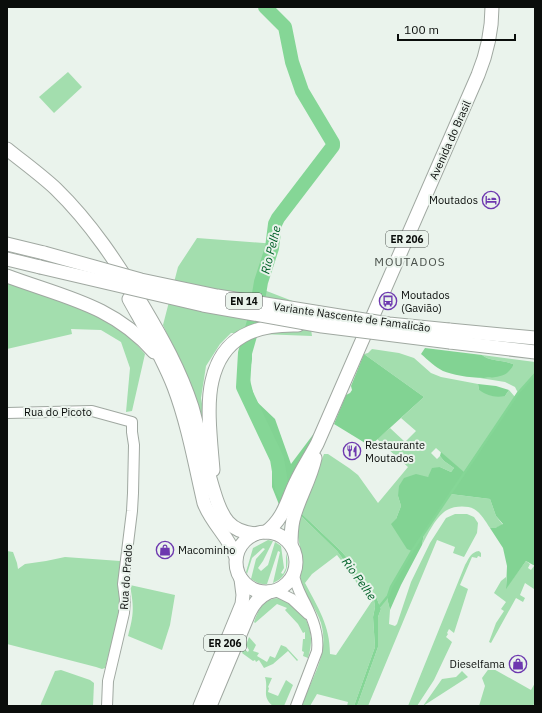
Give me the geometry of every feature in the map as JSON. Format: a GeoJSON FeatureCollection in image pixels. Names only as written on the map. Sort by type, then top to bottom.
{"type":"FeatureCollection","features":[{"type":"Feature","properties":{"kind":"main road","name":"Avenida do Brasil"},"geometry":{"type":"LineString","coordinates":[[236,556],[243,543],[276,523],[282,515],[294,484],[318,444],[478,75],[486,54],[491,32],[492,7]]}},
{"type":"Feature","properties":{"kind":"main road"},"geometry":{"type":"LineString","coordinates":[[7,149],[46,180],[72,206],[110,252],[134,300],[174,388],[187,409],[204,503],[213,522],[234,549],[236,556]]}},
{"type":"Feature","properties":{"kind":"main road"},"geometry":{"type":"LineString","coordinates":[[7,158],[50,195],[68,214],[103,257],[134,300],[173,360],[187,409],[216,497],[227,521],[233,527],[247,533],[261,533],[280,536],[291,545]]}},
{"type":"Feature","properties":{"kind":"main road","name":"Variante Nascente de Famalicão"},"geometry":{"type":"LineString","coordinates":[[7,244],[141,280],[217,296],[389,324],[535,352]]}},
{"type":"Feature","properties":{"kind":"main road","name":"Variante Nascente de Famalicão"},"geometry":{"type":"LineString","coordinates":[[7,259],[203,305],[322,326],[449,336],[535,338]]}},
{"type":"Feature","properties":{"kind":"main road"},"geometry":{"type":"LineString","coordinates":[[7,276],[100,309],[113,317],[150,347],[163,363]]}},
{"type":"Feature","properties":{"kind":"main road"},"geometry":{"type":"LineString","coordinates":[[216,497],[210,407],[212,382],[215,370],[224,353],[248,332],[286,325],[322,326]]}},
{"type":"Feature","properties":{"kind":"main road","name":"Avenida do Brasil"},"geometry":{"type":"LineString","coordinates":[[294,574],[296,564],[295,554],[291,545],[291,528],[293,518],[308,482],[318,444]]}},
{"type":"Feature","properties":{"kind":"main road","name":"ER 206"},"geometry":{"type":"LineString","coordinates":[[200,706],[242,604],[243,595],[241,579],[236,564],[236,556]]}},
{"type":"Feature","properties":{"kind":"main road","name":"ER 206"},"geometry":{"type":"LineString","coordinates":[[210,706],[254,603],[260,596],[286,584],[294,574]]}},
{"type":"Feature","properties":{"kind":"main road"},"geometry":{"type":"LineString","coordinates":[[241,579],[250,588],[262,592],[272,591]]}},
{"type":"Feature","properties":{"kind":"street","name":"Rua do Picoto"},"geometry":{"type":"LineString","coordinates":[[7,413],[92,411],[132,422]]}},
{"type":"Feature","properties":{"kind":"street","name":"Rua do Prado"},"geometry":{"type":"LineString","coordinates":[[107,706],[109,676],[124,612],[125,599],[123,584],[133,493],[134,445],[132,422]]}},
{"type":"Feature","properties":{"kind":"street"},"geometry":{"type":"LineString","coordinates":[[294,574],[298,590],[317,633],[317,651],[296,706]]}},
{"type":"Feature","properties":{"kind":"street"},"geometry":{"type":"LineString","coordinates":[[272,591],[292,599],[310,616]]}},
{"type":"Feature","properties":{"kind":"shaded area"},"geometry":{"type":"Polygon","coordinates":[[[68,72],[82,87],[54,113],[39,97],[68,72]]]}},
{"type":"Feature","properties":{"kind":"shaded area"},"geometry":{"type":"Polygon","coordinates":[[[197,238],[276,244],[264,290],[308,307],[312,336],[231,333],[220,344],[206,366],[201,398],[208,438],[193,391],[163,325],[178,267],[197,238]]]}},
{"type":"Feature","properties":{"kind":"shaded area"},"geometry":{"type":"Polygon","coordinates":[[[7,280],[96,312],[121,327],[145,354],[132,411],[126,412],[130,368],[121,342],[101,330],[71,329],[72,334],[7,349],[7,280]]]}},
{"type":"Feature","properties":{"kind":"shaded area"},"geometry":{"type":"Polygon","coordinates":[[[251,334],[252,359],[249,376],[255,400],[275,419],[291,464],[318,428],[280,507],[272,487],[272,463],[263,437],[242,390],[241,350],[251,334]]]}},
{"type":"Feature","properties":{"kind":"shaded area"},"geometry":{"type":"Polygon","coordinates":[[[425,348],[482,355],[488,358],[513,364],[513,366],[507,373],[501,376],[485,378],[466,377],[449,373],[437,368],[421,354],[425,348]]]}},
{"type":"Feature","properties":{"kind":"shaded area"},"geometry":{"type":"Polygon","coordinates":[[[372,349],[399,353],[414,358],[431,373],[441,377],[478,384],[479,390],[505,396],[509,390],[515,397],[464,473],[436,448],[431,453],[437,459],[440,456],[454,468],[451,472],[440,467],[428,477],[398,496],[401,506],[396,519],[412,551],[391,587],[388,602],[390,610],[389,624],[395,626],[397,624],[411,582],[430,543],[446,518],[455,514],[467,514],[474,517],[478,523],[477,533],[464,557],[453,553],[455,547],[437,540],[368,706],[357,706],[378,647],[378,617],[381,609],[375,594],[360,582],[355,567],[341,551],[301,513],[324,454],[328,454],[358,475],[378,503],[408,467],[377,439],[390,428],[405,442],[416,431],[401,418],[424,397],[364,354],[368,353],[372,349]]]}},
{"type":"Feature","properties":{"kind":"shaded area"},"geometry":{"type":"Polygon","coordinates":[[[364,354],[424,397],[370,446],[334,424],[346,395],[352,390],[351,386],[364,354]]]}},
{"type":"Feature","properties":{"kind":"shaded area"},"geometry":{"type":"Polygon","coordinates":[[[482,355],[535,362],[535,374],[518,393],[515,387],[505,382],[480,378],[490,378],[513,366],[513,364],[488,358],[482,355]]]}},
{"type":"Feature","properties":{"kind":"shaded area"},"geometry":{"type":"Polygon","coordinates":[[[535,374],[535,566],[526,561],[506,589],[507,566],[503,548],[490,528],[495,528],[503,524],[496,516],[490,499],[450,494],[424,533],[422,545],[390,610],[388,596],[391,587],[412,551],[407,549],[391,524],[396,519],[401,506],[398,496],[399,486],[404,478],[416,474],[428,477],[432,468],[440,467],[451,472],[454,468],[444,461],[440,456],[441,452],[464,472],[518,393],[535,374]]]}},
{"type":"Feature","properties":{"kind":"shaded area"},"geometry":{"type":"Polygon","coordinates":[[[478,384],[496,386],[509,390],[505,396],[492,396],[479,390],[478,384]]]}},
{"type":"Feature","properties":{"kind":"shaded area"},"geometry":{"type":"Polygon","coordinates":[[[450,494],[490,499],[496,516],[503,525],[490,528],[481,515],[474,509],[467,507],[454,507],[440,515],[422,545],[424,533],[450,494]]]}},
{"type":"Feature","properties":{"kind":"shaded area"},"geometry":{"type":"Polygon","coordinates":[[[300,515],[337,551],[352,571],[359,584],[374,600],[375,607],[373,617],[375,647],[354,706],[347,706],[348,702],[317,694],[310,706],[302,706],[321,656],[323,634],[319,618],[301,585],[300,580],[303,562],[297,532],[300,515]],[[337,555],[312,574],[305,583],[326,625],[330,654],[336,655],[372,601],[358,585],[337,555]]]}},
{"type":"Feature","properties":{"kind":"shaded area"},"geometry":{"type":"Polygon","coordinates":[[[268,540],[273,541],[258,568],[261,571],[268,565],[275,542],[281,546],[284,568],[281,573],[283,574],[286,568],[286,553],[287,567],[284,575],[273,583],[280,552],[278,551],[267,584],[262,584],[251,579],[256,559],[265,549],[263,548],[252,558],[247,574],[246,572],[253,548],[268,540]]]}},
{"type":"Feature","properties":{"kind":"shaded area"},"geometry":{"type":"Polygon","coordinates":[[[7,551],[13,552],[18,569],[25,564],[65,557],[120,561],[121,600],[119,616],[105,668],[102,669],[7,644],[7,551]]]}},
{"type":"Feature","properties":{"kind":"shaded area"},"geometry":{"type":"Polygon","coordinates":[[[479,551],[481,553],[481,557],[472,557],[460,585],[468,589],[454,633],[449,629],[447,633],[448,634],[446,637],[452,642],[434,680],[417,706],[408,706],[465,565],[472,554],[479,551]]]}},
{"type":"Feature","properties":{"kind":"shaded area"},"geometry":{"type":"Polygon","coordinates":[[[526,561],[530,564],[528,568],[531,570],[535,566],[535,587],[534,589],[525,583],[520,595],[525,598],[523,602],[516,598],[491,643],[489,642],[496,623],[504,611],[501,609],[506,602],[494,593],[501,581],[506,577],[506,588],[526,561]]]}},
{"type":"Feature","properties":{"kind":"shaded area"},"geometry":{"type":"Polygon","coordinates":[[[130,585],[175,595],[170,625],[162,650],[128,636],[133,611],[130,585]]]}},
{"type":"Feature","properties":{"kind":"shaded area"},"geometry":{"type":"Polygon","coordinates":[[[279,598],[296,608],[307,622],[311,639],[308,658],[303,656],[304,652],[302,651],[305,632],[303,633],[298,624],[285,610],[287,608],[277,604],[255,623],[254,622],[260,609],[265,603],[269,600],[279,598]]]}},
{"type":"Feature","properties":{"kind":"shaded area"},"geometry":{"type":"Polygon","coordinates":[[[249,637],[256,645],[253,651],[259,653],[257,656],[267,662],[270,656],[275,658],[281,645],[286,647],[298,660],[297,661],[288,651],[273,664],[264,668],[259,660],[256,662],[255,660],[253,661],[242,653],[244,649],[248,652],[249,650],[246,645],[249,637]]]}},
{"type":"Feature","properties":{"kind":"shaded area"},"geometry":{"type":"Polygon","coordinates":[[[490,667],[531,690],[535,683],[535,702],[533,706],[479,706],[485,686],[482,678],[490,667]]]}},
{"type":"Feature","properties":{"kind":"shaded area"},"geometry":{"type":"Polygon","coordinates":[[[61,670],[90,680],[94,683],[93,706],[40,706],[55,671],[61,670]]]}},
{"type":"Feature","properties":{"kind":"shaded area"},"geometry":{"type":"Polygon","coordinates":[[[462,671],[468,677],[423,706],[442,679],[456,677],[462,671]]]}},
{"type":"Feature","properties":{"kind":"shaded area"},"geometry":{"type":"Polygon","coordinates":[[[265,677],[272,678],[268,687],[268,692],[278,696],[286,680],[293,685],[284,706],[273,706],[267,699],[265,677]]]}},
{"type":"Feature","properties":{"kind":"water"},"geometry":{"type":"Polygon","coordinates":[[[301,513],[341,551],[355,567],[360,582],[375,594],[381,609],[378,617],[378,647],[357,706],[354,706],[375,647],[373,617],[375,607],[374,600],[359,584],[352,571],[337,551],[300,515],[301,513]]]}},
{"type":"Feature","properties":{"kind":"waterway","name":"Rio Pelhe"},"geometry":{"type":"LineString","coordinates":[[265,7],[285,27],[292,62],[302,91],[333,143],[333,146],[275,224],[272,248],[261,282],[255,318],[245,353],[243,387],[277,459],[282,489],[286,495]]}},
{"type":"Feature","properties":{"kind":"waterway"},"geometry":{"type":"LineString","coordinates":[[379,607],[388,596],[391,587],[412,551],[518,393],[535,374]]}},
{"type":"Feature","properties":{"kind":"place","name":"Moutados"},"geometry":{"type":"Point","coordinates":[491,200]}},
{"type":"Feature","properties":{"kind":"place","name":"Moutados (Gavião)"},"geometry":{"type":"Point","coordinates":[388,301]}},
{"type":"Feature","properties":{"kind":"place","name":"Restaurante Moutados"},"geometry":{"type":"Point","coordinates":[352,451]}},
{"type":"Feature","properties":{"kind":"place","name":"Macominho"},"geometry":{"type":"Point","coordinates":[165,550]}},
{"type":"Feature","properties":{"kind":"place","name":"Dieselfama"},"geometry":{"type":"Point","coordinates":[518,664]}},
{"type":"Feature","properties":{"kind":"district","name":"MOUTADOS"},"geometry":{"type":"Point","coordinates":[410,262]}}]}
